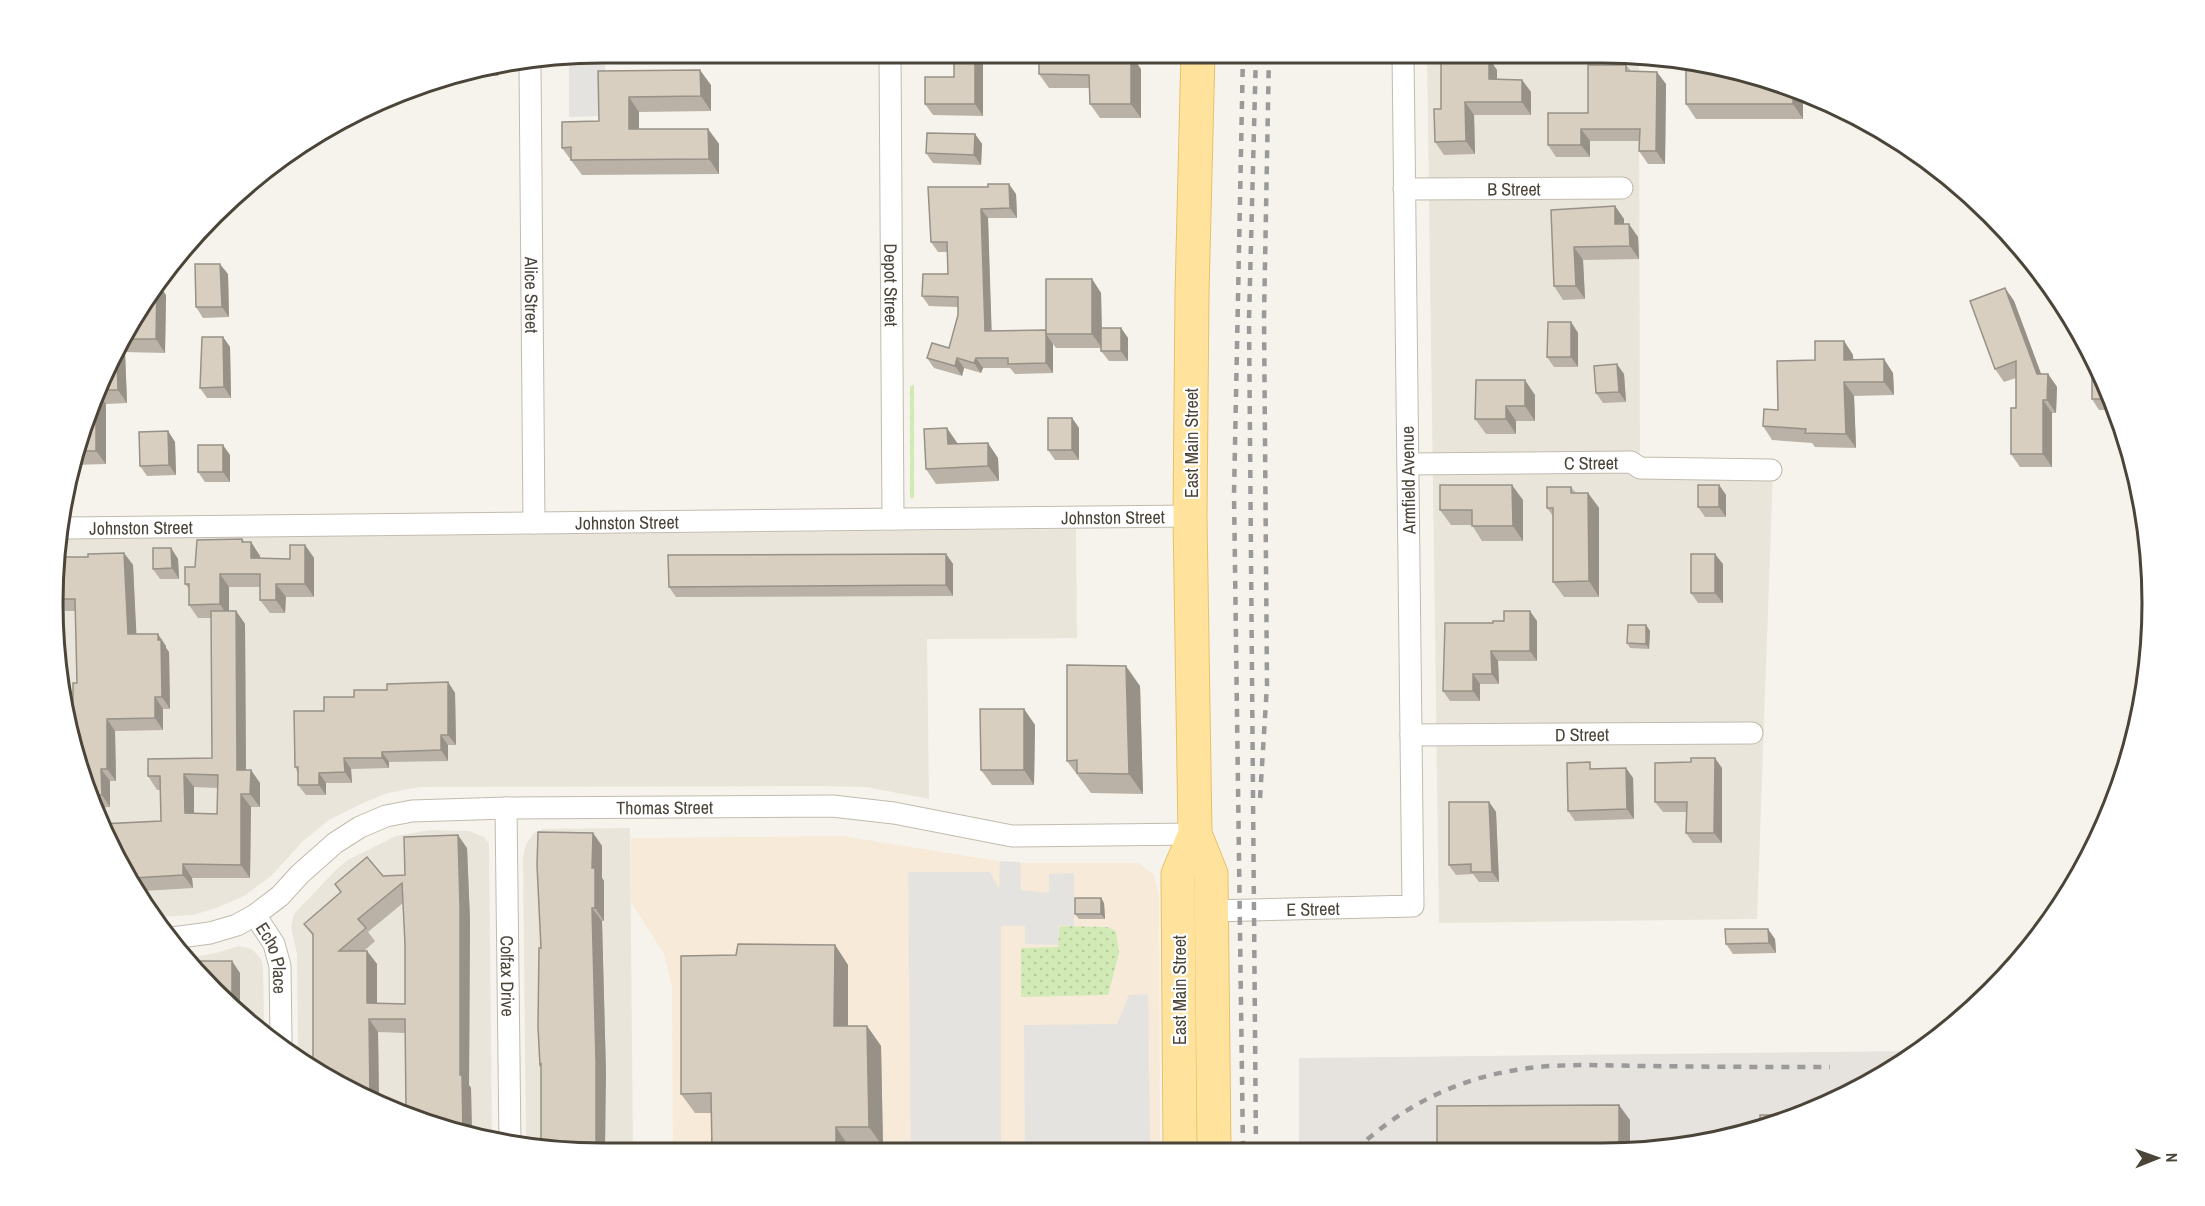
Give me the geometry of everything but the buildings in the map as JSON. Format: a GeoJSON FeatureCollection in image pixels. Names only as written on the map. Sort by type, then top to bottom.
{"type":"FeatureCollection","features":[{"type":"Feature","properties":{"kind":"main road","name":"East Main Street"},"geometry":{"type":"LineString","coordinates":[[1198,63],[1190,516],[1195,834],[1211,874],[1214,1143]]}},
{"type":"Feature","properties":{"kind":"main road","name":"East Main Street"},"geometry":{"type":"LineString","coordinates":[[1180,1143],[1178,874],[1195,834]]}},
{"type":"Feature","properties":{"kind":"street","name":"Depot Street"},"geometry":{"type":"LineString","coordinates":[[890,63],[894,519]]}},
{"type":"Feature","properties":{"kind":"street","name":"Armfield Avenue"},"geometry":{"type":"LineString","coordinates":[[1403,63],[1413,906]]}},
{"type":"Feature","properties":{"kind":"street","name":"Alice Street"},"geometry":{"type":"LineString","coordinates":[[530,68],[534,523]]}},
{"type":"Feature","properties":{"kind":"street","name":"B Street"},"geometry":{"type":"LineString","coordinates":[[1404,189],[1622,188]]}},
{"type":"Feature","properties":{"kind":"street","name":"C Street"},"geometry":{"type":"LineString","coordinates":[[1408,464],[1632,462],[1640,468],[1771,470]]}},
{"type":"Feature","properties":{"kind":"street","name":"Johnston Street"},"geometry":{"type":"LineString","coordinates":[[69,528],[1190,516]]}},
{"type":"Feature","properties":{"kind":"street","name":"D Street"},"geometry":{"type":"LineString","coordinates":[[1411,735],[1752,733]]}},
{"type":"Feature","properties":{"kind":"street","name":"Thomas Street"},"geometry":{"type":"LineString","coordinates":[[179,937],[210,933],[237,925],[280,897],[300,874],[335,843],[386,816],[412,811],[506,808],[832,806],[894,813],[1012,836],[1195,834]]}},
{"type":"Feature","properties":{"kind":"street","name":"Colfax Drive"},"geometry":{"type":"LineString","coordinates":[[506,808],[510,1135]]}},
{"type":"Feature","properties":{"kind":"street","name":"E Street"},"geometry":{"type":"LineString","coordinates":[[1211,911],[1413,906]]}},
{"type":"Feature","properties":{"kind":"street","name":"Echo Place"},"geometry":{"type":"LineString","coordinates":[[255,915],[274,944],[280,966],[281,1036]]}},
{"type":"Feature","properties":{"kind":"shaded area"},"geometry":{"type":"Polygon","coordinates":[[[605,63],[606,116],[569,117],[569,64],[605,63]]]}},
{"type":"Feature","properties":{"kind":"shaded area"},"geometry":{"type":"Polygon","coordinates":[[[1427,63],[1639,64],[1640,468],[1773,470],[1757,919],[1439,923],[1427,63]]]}},
{"type":"Feature","properties":{"kind":"shaded area"},"geometry":{"type":"Polygon","coordinates":[[[1076,529],[1077,638],[927,639],[929,799],[866,787],[420,787],[388,793],[329,820],[303,841],[271,876],[244,896],[193,915],[164,917],[135,873],[119,842],[104,810],[81,743],[73,708],[64,638],[64,568],[67,539],[1076,529]]]}},
{"type":"Feature","properties":{"kind":"shaded area"},"geometry":{"type":"Polygon","coordinates":[[[630,828],[633,1143],[568,1142],[526,1137],[523,858],[526,844],[534,833],[543,829],[630,828]]]}},
{"type":"Feature","properties":{"kind":"shaded area"},"geometry":{"type":"Polygon","coordinates":[[[430,830],[469,831],[484,837],[489,844],[492,1132],[463,1125],[396,1102],[333,1071],[298,1048],[297,954],[291,926],[294,914],[348,860],[396,836],[430,830]]]}},
{"type":"Feature","properties":{"kind":"shaded area"},"geometry":{"type":"Polygon","coordinates":[[[842,836],[1011,863],[1139,863],[1154,875],[1159,895],[1160,1143],[673,1143],[672,986],[664,954],[631,902],[631,838],[842,836]]]}},
{"type":"Feature","properties":{"kind":"shaded area"},"geometry":{"type":"Polygon","coordinates":[[[1000,861],[1020,862],[1021,890],[1049,893],[1049,874],[1074,873],[1074,926],[1059,925],[1058,945],[1025,944],[1025,926],[1001,926],[1001,1143],[911,1143],[908,872],[990,872],[999,889],[1000,861]]]}},
{"type":"Feature","properties":{"kind":"shaded area"},"geometry":{"type":"Polygon","coordinates":[[[239,946],[252,949],[261,959],[264,1023],[221,985],[195,957],[239,946]]]}},
{"type":"Feature","properties":{"kind":"shaded area"},"geometry":{"type":"Polygon","coordinates":[[[1148,994],[1150,1143],[1025,1143],[1024,1025],[1117,1024],[1129,995],[1148,994]]]}},
{"type":"Feature","properties":{"kind":"shaded area"},"geometry":{"type":"Polygon","coordinates":[[[1903,1051],[1872,1071],[1809,1102],[1742,1125],[1672,1138],[1602,1143],[1299,1143],[1299,1058],[1903,1051]]]}},
{"type":"Feature","properties":{"kind":"green space"},"geometry":{"type":"Polygon","coordinates":[[[914,385],[914,498],[910,498],[910,386],[914,385]]]}},
{"type":"Feature","properties":{"kind":"green space"},"geometry":{"type":"Polygon","coordinates":[[[1061,926],[1107,927],[1116,931],[1119,953],[1108,995],[1021,997],[1021,948],[1058,947],[1061,926]]]}},
{"type":"Feature","properties":{"kind":"railway"},"geometry":{"type":"LineString","coordinates":[[1243,63],[1234,494],[1243,1143]]}},
{"type":"Feature","properties":{"kind":"railway"},"geometry":{"type":"LineString","coordinates":[[1256,63],[1249,319],[1256,1143]]}},
{"type":"Feature","properties":{"kind":"railway"},"geometry":{"type":"LineString","coordinates":[[1260,798],[1267,685],[1264,317],[1269,63]]}},
{"type":"Feature","properties":{"kind":"railway"},"geometry":{"type":"LineString","coordinates":[[1363,1143],[1394,1119],[1436,1095],[1480,1078],[1504,1072],[1544,1066],[1575,1065],[1830,1067]]}}]}
